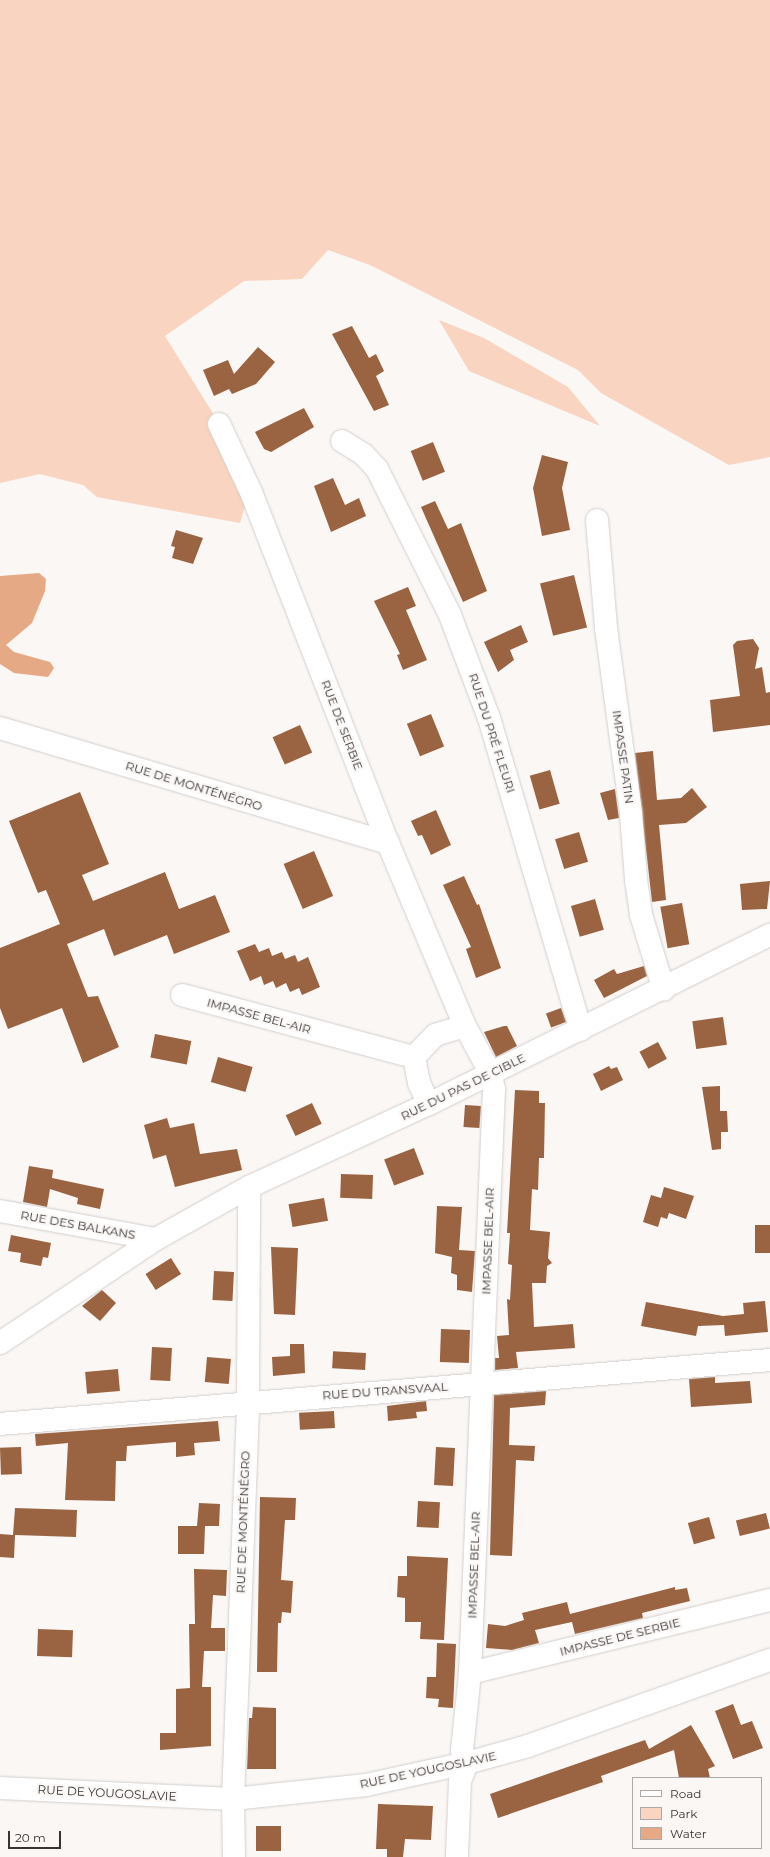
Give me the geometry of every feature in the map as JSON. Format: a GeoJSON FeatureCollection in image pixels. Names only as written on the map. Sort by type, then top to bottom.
{"type":"FeatureCollection","features":[{"type":"Feature","properties":{"kind":"street","name":"RUE DE SERBIE"},"geometry":{"type":"LineString","coordinates":[[219,424],[251,492],[388,843],[465,1026]]}},
{"type":"Feature","properties":{"kind":"street","name":"RUE DU PRÉ FLEURI"},"geometry":{"type":"LineString","coordinates":[[342,441],[363,454],[377,469],[450,615],[490,718],[581,1030]]}},
{"type":"Feature","properties":{"kind":"street","name":"IMPASSE PATIN"},"geometry":{"type":"LineString","coordinates":[[597,520],[606,628],[631,814],[636,879],[642,916],[664,990]]}},
{"type":"Feature","properties":{"kind":"street","name":"RUE DE MONTÉNÉGRO"},"geometry":{"type":"LineString","coordinates":[[0,728],[388,843]]}},
{"type":"Feature","properties":{"kind":"street","name":"RUE DU PAS DE CIBLE"},"geometry":{"type":"LineString","coordinates":[[0,1343],[156,1239],[249,1187],[429,1104],[664,990],[770,935]]}},
{"type":"Feature","properties":{"kind":"street","name":"IMPASSE BEL-AIR"},"geometry":{"type":"LineString","coordinates":[[182,995],[414,1057]]}},
{"type":"Feature","properties":{"kind":"street"},"geometry":{"type":"LineString","coordinates":[[429,1104],[419,1083],[414,1057],[435,1036],[465,1026]]}},
{"type":"Feature","properties":{"kind":"street","name":"IMPASSE BEL-AIR"},"geometry":{"type":"LineString","coordinates":[[465,1026],[491,1074],[494,1089],[470,1673],[462,1751],[466,1763]]}},
{"type":"Feature","properties":{"kind":"street","name":"RUE DE MONTÉNÉGRO"},"geometry":{"type":"LineString","coordinates":[[234,1857],[233,1799],[248,1402],[249,1187]]}},
{"type":"Feature","properties":{"kind":"street","name":"RUE DES BALKANS"},"geometry":{"type":"LineString","coordinates":[[0,1211],[156,1239]]}},
{"type":"Feature","properties":{"kind":"street","name":"RUE DU TRANSVAAL"},"geometry":{"type":"LineString","coordinates":[[0,1424],[248,1402],[770,1360]]}},
{"type":"Feature","properties":{"kind":"street","name":"IMPASSE DE SERBIE"},"geometry":{"type":"LineString","coordinates":[[470,1673],[770,1600]]}},
{"type":"Feature","properties":{"kind":"street","name":"RUE DE YOUGOSLAVIE"},"geometry":{"type":"LineString","coordinates":[[0,1788],[233,1799],[366,1785],[466,1763],[528,1746],[770,1660]]}},
{"type":"Feature","properties":{"kind":"street"},"geometry":{"type":"LineString","coordinates":[[457,1857],[460,1781],[466,1763]]}},
{"type":"Feature","properties":{"kind":"green space"},"geometry":{"type":"Polygon","coordinates":[[[0,0],[770,0],[770,457],[729,465],[601,393],[578,370],[370,265],[328,250],[302,279],[244,281],[165,336],[253,478],[240,523],[97,497],[83,485],[40,474],[0,483],[0,0]]]}},
{"type":"Feature","properties":{"kind":"green space"},"geometry":{"type":"Polygon","coordinates":[[[439,320],[484,338],[568,387],[600,426],[469,371],[439,320]]]}},
{"type":"Feature","properties":{"kind":"water"},"geometry":{"type":"Polygon","coordinates":[[[39,573],[46,579],[45,591],[32,623],[6,645],[14,652],[50,662],[54,668],[48,677],[14,673],[0,664],[0,576],[39,573]]]}},
{"type":"Feature","properties":{"kind":"building"},"geometry":{"type":"Polygon","coordinates":[[[352,326],[369,358],[376,354],[384,371],[376,376],[389,405],[374,411],[332,334],[352,326]]]}},
{"type":"Feature","properties":{"kind":"building"},"geometry":{"type":"Polygon","coordinates":[[[258,347],[275,362],[256,384],[232,394],[229,389],[214,396],[203,370],[228,360],[234,374],[258,347]]]}},
{"type":"Feature","properties":{"kind":"building"},"geometry":{"type":"Polygon","coordinates":[[[304,408],[314,427],[271,452],[264,449],[255,432],[304,408]]]}},
{"type":"Feature","properties":{"kind":"building"},"geometry":{"type":"Polygon","coordinates":[[[433,442],[445,472],[423,481],[411,451],[433,442]]]}},
{"type":"Feature","properties":{"kind":"building"},"geometry":{"type":"Polygon","coordinates":[[[542,455],[568,462],[562,488],[570,530],[542,536],[533,488],[542,455]]]}},
{"type":"Feature","properties":{"kind":"building"},"geometry":{"type":"Polygon","coordinates":[[[333,478],[345,505],[359,498],[366,516],[331,532],[314,486],[333,478]]]}},
{"type":"Feature","properties":{"kind":"building"},"geometry":{"type":"Polygon","coordinates":[[[435,501],[448,529],[461,523],[487,591],[463,602],[421,507],[435,501]]]}},
{"type":"Feature","properties":{"kind":"building"},"geometry":{"type":"Polygon","coordinates":[[[176,530],[203,538],[193,564],[172,558],[175,547],[171,546],[176,530]]]}},
{"type":"Feature","properties":{"kind":"building"},"geometry":{"type":"Polygon","coordinates":[[[574,575],[587,627],[553,636],[540,583],[574,575]]]}},
{"type":"Feature","properties":{"kind":"building"},"geometry":{"type":"Polygon","coordinates":[[[408,587],[416,606],[406,610],[427,660],[403,670],[397,655],[400,654],[374,601],[408,587]]]}},
{"type":"Feature","properties":{"kind":"building"},"geometry":{"type":"Polygon","coordinates":[[[521,625],[528,642],[510,650],[514,660],[498,672],[484,642],[521,625]]]}},
{"type":"Feature","properties":{"kind":"building"},"geometry":{"type":"Polygon","coordinates":[[[753,639],[759,648],[755,669],[762,667],[766,693],[770,692],[770,725],[713,732],[710,700],[740,696],[733,645],[737,641],[753,639]]]}},
{"type":"Feature","properties":{"kind":"building"},"geometry":{"type":"Polygon","coordinates":[[[431,714],[444,746],[420,756],[407,724],[431,714]]]}},
{"type":"Feature","properties":{"kind":"building"},"geometry":{"type":"Polygon","coordinates":[[[300,725],[312,752],[285,765],[273,737],[300,725]]]}},
{"type":"Feature","properties":{"kind":"building"},"geometry":{"type":"Polygon","coordinates":[[[653,751],[657,800],[681,798],[692,788],[707,807],[686,823],[659,825],[666,900],[652,902],[635,753],[653,751]]]}},
{"type":"Feature","properties":{"kind":"building"},"geometry":{"type":"Polygon","coordinates":[[[550,770],[560,804],[539,809],[530,776],[550,770]]]}},
{"type":"Feature","properties":{"kind":"building"},"geometry":{"type":"Polygon","coordinates":[[[615,789],[619,818],[608,820],[600,793],[615,789]]]}},
{"type":"Feature","properties":{"kind":"building"},"geometry":{"type":"Polygon","coordinates":[[[80,792],[109,864],[82,875],[93,901],[165,872],[179,909],[215,895],[230,932],[174,954],[167,935],[114,956],[104,929],[67,944],[88,997],[98,996],[119,1047],[83,1063],[62,1008],[8,1029],[0,1008],[0,948],[60,924],[46,890],[38,893],[9,821],[80,792]]]}},
{"type":"Feature","properties":{"kind":"building"},"geometry":{"type":"Polygon","coordinates":[[[436,810],[451,845],[431,855],[422,835],[418,836],[411,821],[436,810]]]}},
{"type":"Feature","properties":{"kind":"building"},"geometry":{"type":"Polygon","coordinates":[[[579,832],[588,862],[564,869],[555,839],[579,832]]]}},
{"type":"Feature","properties":{"kind":"building"},"geometry":{"type":"Polygon","coordinates":[[[314,851],[333,896],[303,909],[284,864],[314,851]]]}},
{"type":"Feature","properties":{"kind":"building"},"geometry":{"type":"Polygon","coordinates":[[[464,876],[477,905],[479,904],[501,968],[476,978],[466,949],[471,947],[443,885],[464,876]]]}},
{"type":"Feature","properties":{"kind":"building"},"geometry":{"type":"Polygon","coordinates":[[[770,881],[767,909],[742,910],[740,884],[770,881]]]}},
{"type":"Feature","properties":{"kind":"building"},"geometry":{"type":"Polygon","coordinates":[[[595,899],[604,930],[580,937],[571,906],[595,899]]]}},
{"type":"Feature","properties":{"kind":"building"},"geometry":{"type":"Polygon","coordinates":[[[682,903],[689,944],[668,948],[660,907],[682,903]]]}},
{"type":"Feature","properties":{"kind":"building"},"geometry":{"type":"Polygon","coordinates":[[[255,944],[259,952],[269,948],[272,956],[282,952],[285,959],[295,955],[298,962],[308,957],[320,987],[302,995],[299,988],[290,992],[286,983],[276,988],[273,981],[264,985],[261,976],[250,981],[237,951],[255,944]]]}},
{"type":"Feature","properties":{"kind":"building"},"geometry":{"type":"Polygon","coordinates":[[[644,966],[647,976],[604,998],[594,980],[614,969],[617,974],[644,966]]]}},
{"type":"Feature","properties":{"kind":"building"},"geometry":{"type":"Polygon","coordinates":[[[561,1008],[566,1022],[551,1028],[546,1013],[561,1008]]]}},
{"type":"Feature","properties":{"kind":"building"},"geometry":{"type":"Polygon","coordinates":[[[723,1017],[727,1045],[696,1049],[692,1021],[723,1017]]]}},
{"type":"Feature","properties":{"kind":"building"},"geometry":{"type":"Polygon","coordinates":[[[507,1026],[517,1046],[496,1057],[484,1032],[507,1026]]]}},
{"type":"Feature","properties":{"kind":"building"},"geometry":{"type":"Polygon","coordinates":[[[155,1034],[191,1041],[187,1065],[150,1058],[155,1034]]]}},
{"type":"Feature","properties":{"kind":"building"},"geometry":{"type":"Polygon","coordinates":[[[658,1042],[667,1059],[648,1069],[639,1052],[658,1042]]]}},
{"type":"Feature","properties":{"kind":"building"},"geometry":{"type":"Polygon","coordinates":[[[218,1057],[253,1067],[245,1092],[211,1082],[218,1057]]]}},
{"type":"Feature","properties":{"kind":"building"},"geometry":{"type":"Polygon","coordinates":[[[609,1066],[611,1069],[617,1067],[623,1080],[601,1091],[593,1074],[609,1066]]]}},
{"type":"Feature","properties":{"kind":"building"},"geometry":{"type":"Polygon","coordinates":[[[720,1086],[720,1111],[727,1111],[728,1132],[721,1132],[721,1149],[712,1150],[702,1087],[720,1086]]]}},
{"type":"Feature","properties":{"kind":"building"},"geometry":{"type":"Polygon","coordinates":[[[515,1090],[539,1091],[539,1103],[545,1103],[544,1158],[539,1158],[538,1190],[532,1189],[530,1230],[550,1232],[548,1258],[552,1263],[547,1266],[546,1283],[532,1283],[534,1327],[573,1324],[575,1348],[516,1352],[518,1368],[495,1370],[495,1358],[499,1358],[497,1336],[509,1335],[507,1299],[510,1300],[512,1265],[508,1264],[510,1233],[507,1233],[515,1090]]]}},
{"type":"Feature","properties":{"kind":"building"},"geometry":{"type":"Polygon","coordinates":[[[312,1103],[322,1124],[295,1136],[286,1115],[312,1103]]]}},
{"type":"Feature","properties":{"kind":"building"},"geometry":{"type":"Polygon","coordinates":[[[465,1105],[481,1106],[479,1128],[463,1127],[465,1105]]]}},
{"type":"Feature","properties":{"kind":"building"},"geometry":{"type":"Polygon","coordinates":[[[167,1118],[170,1128],[194,1123],[200,1154],[237,1149],[242,1170],[175,1187],[166,1155],[153,1159],[144,1125],[167,1118]]]}},
{"type":"Feature","properties":{"kind":"building"},"geometry":{"type":"Polygon","coordinates":[[[414,1148],[424,1174],[394,1186],[384,1159],[414,1148]]]}},
{"type":"Feature","properties":{"kind":"building"},"geometry":{"type":"Polygon","coordinates":[[[29,1166],[53,1170],[52,1178],[104,1189],[100,1209],[77,1204],[78,1198],[50,1189],[47,1207],[23,1202],[29,1166]]]}},
{"type":"Feature","properties":{"kind":"building"},"geometry":{"type":"Polygon","coordinates":[[[341,1174],[373,1175],[372,1199],[340,1198],[341,1174]]]}},
{"type":"Feature","properties":{"kind":"building"},"geometry":{"type":"Polygon","coordinates":[[[664,1187],[694,1196],[686,1219],[669,1213],[667,1219],[661,1217],[658,1227],[643,1222],[651,1195],[661,1198],[664,1187]]]}},
{"type":"Feature","properties":{"kind":"building"},"geometry":{"type":"Polygon","coordinates":[[[324,1198],[328,1221],[293,1227],[289,1204],[324,1198]]]}},
{"type":"Feature","properties":{"kind":"building"},"geometry":{"type":"Polygon","coordinates":[[[437,1206],[462,1207],[459,1250],[475,1251],[472,1292],[457,1290],[457,1275],[451,1273],[452,1257],[435,1253],[437,1206]]]}},
{"type":"Feature","properties":{"kind":"building"},"geometry":{"type":"Polygon","coordinates":[[[755,1225],[770,1225],[770,1253],[755,1253],[755,1225]]]}},
{"type":"Feature","properties":{"kind":"building"},"geometry":{"type":"Polygon","coordinates":[[[11,1235],[51,1243],[48,1258],[43,1257],[41,1266],[20,1262],[21,1253],[8,1251],[11,1235]]]}},
{"type":"Feature","properties":{"kind":"building"},"geometry":{"type":"Polygon","coordinates":[[[271,1247],[298,1248],[295,1315],[274,1314],[271,1247]]]}},
{"type":"Feature","properties":{"kind":"building"},"geometry":{"type":"Polygon","coordinates":[[[171,1258],[181,1274],[156,1290],[146,1274],[171,1258]]]}},
{"type":"Feature","properties":{"kind":"building"},"geometry":{"type":"Polygon","coordinates":[[[214,1271],[234,1272],[232,1301],[212,1300],[214,1271]]]}},
{"type":"Feature","properties":{"kind":"building"},"geometry":{"type":"Polygon","coordinates":[[[102,1290],[116,1303],[100,1321],[82,1306],[102,1290]]]}},
{"type":"Feature","properties":{"kind":"building"},"geometry":{"type":"Polygon","coordinates":[[[765,1301],[768,1332],[725,1336],[724,1325],[698,1326],[696,1336],[641,1326],[646,1302],[723,1316],[744,1314],[743,1303],[765,1301]]]}},
{"type":"Feature","properties":{"kind":"building"},"geometry":{"type":"Polygon","coordinates":[[[441,1329],[470,1330],[469,1363],[440,1362],[441,1329]]]}},
{"type":"Feature","properties":{"kind":"building"},"geometry":{"type":"Polygon","coordinates":[[[290,1344],[304,1344],[305,1373],[273,1376],[272,1357],[290,1356],[290,1344]]]}},
{"type":"Feature","properties":{"kind":"building"},"geometry":{"type":"Polygon","coordinates":[[[152,1347],[172,1348],[170,1381],[150,1380],[152,1347]]]}},
{"type":"Feature","properties":{"kind":"building"},"geometry":{"type":"Polygon","coordinates":[[[333,1351],[366,1353],[365,1370],[332,1368],[333,1351]]]}},
{"type":"Feature","properties":{"kind":"building"},"geometry":{"type":"Polygon","coordinates":[[[207,1357],[231,1359],[229,1384],[205,1382],[207,1357]]]}},
{"type":"Feature","properties":{"kind":"building"},"geometry":{"type":"Polygon","coordinates":[[[118,1369],[120,1391],[87,1394],[85,1372],[118,1369]]]}},
{"type":"Feature","properties":{"kind":"building"},"geometry":{"type":"Polygon","coordinates":[[[715,1377],[715,1383],[750,1381],[752,1403],[691,1407],[689,1379],[715,1377]]]}},
{"type":"Feature","properties":{"kind":"building"},"geometry":{"type":"Polygon","coordinates":[[[546,1391],[545,1405],[510,1408],[509,1445],[535,1446],[534,1461],[516,1460],[512,1556],[490,1555],[494,1395],[546,1391]]]}},
{"type":"Feature","properties":{"kind":"building"},"geometry":{"type":"Polygon","coordinates":[[[426,1401],[427,1411],[416,1412],[417,1418],[388,1421],[387,1406],[426,1401]]]}},
{"type":"Feature","properties":{"kind":"building"},"geometry":{"type":"Polygon","coordinates":[[[334,1411],[335,1428],[300,1430],[299,1413],[334,1411]]]}},
{"type":"Feature","properties":{"kind":"building"},"geometry":{"type":"Polygon","coordinates":[[[218,1421],[220,1441],[194,1443],[195,1455],[176,1457],[176,1442],[127,1446],[126,1461],[116,1461],[115,1501],[65,1500],[68,1443],[36,1446],[35,1434],[218,1421]]]}},
{"type":"Feature","properties":{"kind":"building"},"geometry":{"type":"Polygon","coordinates":[[[21,1447],[22,1474],[1,1475],[0,1448],[21,1447]]]}},
{"type":"Feature","properties":{"kind":"building"},"geometry":{"type":"Polygon","coordinates":[[[436,1447],[455,1448],[453,1486],[434,1485],[436,1447]]]}},
{"type":"Feature","properties":{"kind":"building"},"geometry":{"type":"Polygon","coordinates":[[[260,1497],[296,1498],[295,1520],[285,1520],[281,1580],[293,1581],[291,1613],[282,1612],[281,1623],[278,1623],[277,1672],[257,1672],[260,1497]]]}},
{"type":"Feature","properties":{"kind":"building"},"geometry":{"type":"Polygon","coordinates":[[[418,1501],[440,1502],[439,1528],[417,1527],[418,1501]]]}},
{"type":"Feature","properties":{"kind":"building"},"geometry":{"type":"Polygon","coordinates":[[[199,1503],[220,1504],[219,1526],[205,1526],[204,1554],[178,1554],[178,1526],[197,1526],[199,1503]]]}},
{"type":"Feature","properties":{"kind":"building"},"geometry":{"type":"Polygon","coordinates":[[[15,1508],[77,1510],[76,1537],[15,1535],[14,1558],[0,1557],[0,1534],[13,1535],[15,1508]]]}},
{"type":"Feature","properties":{"kind":"building"},"geometry":{"type":"Polygon","coordinates":[[[766,1513],[770,1529],[740,1536],[736,1520],[766,1513]]]}},
{"type":"Feature","properties":{"kind":"building"},"geometry":{"type":"Polygon","coordinates":[[[709,1517],[715,1538],[694,1544],[688,1523],[709,1517]]]}},
{"type":"Feature","properties":{"kind":"building"},"geometry":{"type":"Polygon","coordinates":[[[407,1556],[448,1558],[444,1640],[420,1639],[421,1622],[405,1622],[405,1598],[397,1597],[398,1576],[407,1576],[407,1556]]]}},
{"type":"Feature","properties":{"kind":"building"},"geometry":{"type":"Polygon","coordinates":[[[194,1569],[227,1570],[226,1596],[213,1595],[211,1628],[225,1628],[225,1651],[204,1651],[202,1687],[211,1687],[211,1746],[160,1750],[160,1733],[176,1733],[176,1689],[190,1688],[189,1624],[195,1624],[194,1569]]]}},
{"type":"Feature","properties":{"kind":"building"},"geometry":{"type":"Polygon","coordinates":[[[675,1587],[675,1590],[687,1588],[690,1601],[642,1613],[643,1618],[575,1634],[572,1622],[535,1630],[539,1643],[512,1650],[486,1648],[488,1624],[505,1626],[524,1620],[522,1613],[567,1602],[570,1614],[675,1587]]]}},
{"type":"Feature","properties":{"kind":"building"},"geometry":{"type":"Polygon","coordinates":[[[38,1629],[73,1630],[72,1657],[37,1656],[38,1629]]]}},
{"type":"Feature","properties":{"kind":"building"},"geometry":{"type":"Polygon","coordinates":[[[437,1643],[456,1644],[453,1708],[438,1707],[439,1699],[426,1698],[427,1677],[436,1677],[437,1643]]]}},
{"type":"Feature","properties":{"kind":"building"},"geometry":{"type":"Polygon","coordinates":[[[733,1704],[741,1725],[752,1721],[763,1748],[733,1759],[715,1711],[733,1704]]]}},
{"type":"Feature","properties":{"kind":"building"},"geometry":{"type":"Polygon","coordinates":[[[253,1707],[276,1708],[276,1769],[247,1769],[249,1718],[252,1718],[253,1707]]]}},
{"type":"Feature","properties":{"kind":"building"},"geometry":{"type":"Polygon","coordinates":[[[691,1725],[715,1766],[708,1769],[710,1777],[679,1777],[674,1750],[601,1776],[603,1782],[498,1818],[490,1794],[645,1740],[649,1749],[691,1725]]]}},
{"type":"Feature","properties":{"kind":"building"},"geometry":{"type":"Polygon","coordinates":[[[378,1804],[433,1806],[431,1840],[405,1839],[403,1857],[387,1857],[387,1849],[376,1849],[378,1804]]]}},
{"type":"Feature","properties":{"kind":"building"},"geometry":{"type":"Polygon","coordinates":[[[256,1826],[281,1826],[281,1851],[256,1851],[256,1826]]]}}]}
